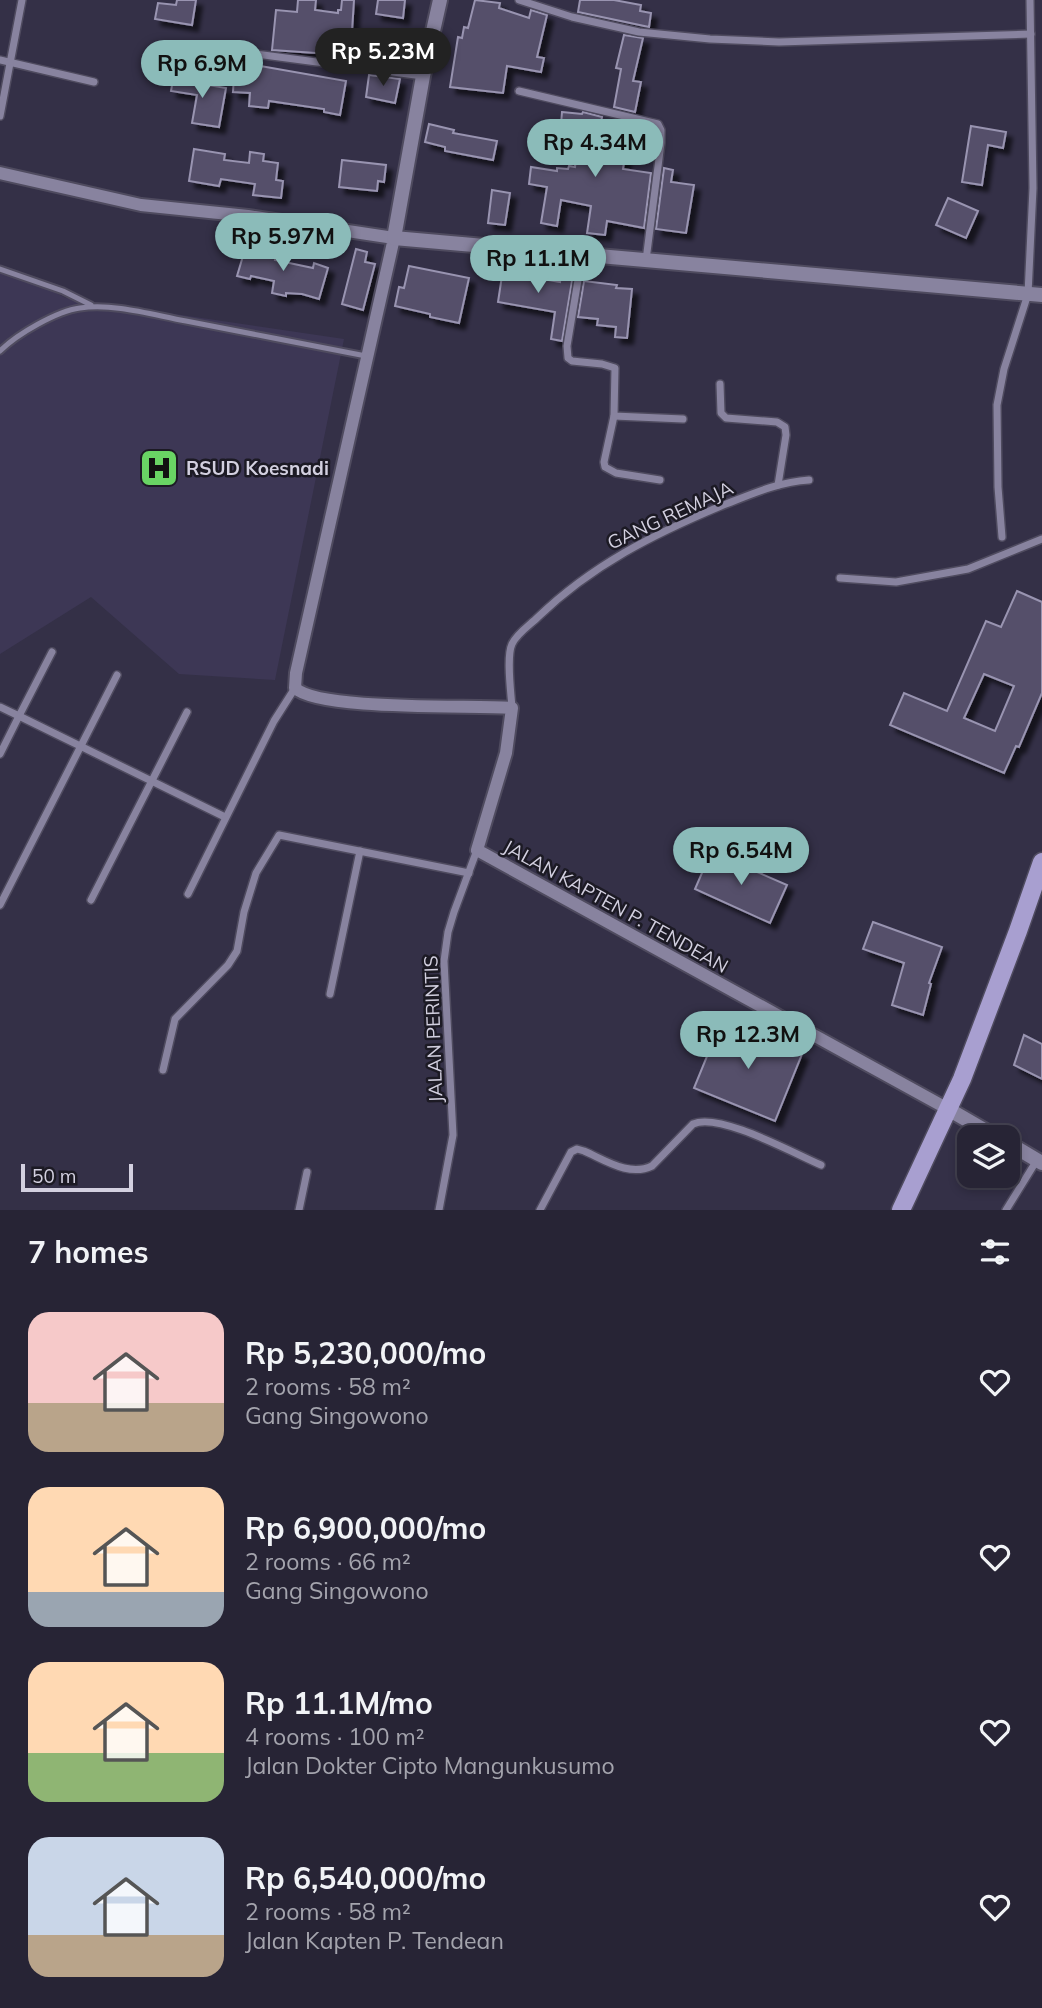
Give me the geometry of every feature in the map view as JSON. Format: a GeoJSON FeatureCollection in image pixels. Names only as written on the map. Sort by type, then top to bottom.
{"type":"FeatureCollection","features":[{"type":"Feature","properties":{"kind":"main road"},"geometry":{"type":"LineString","coordinates":[[440,0],[423,76],[394,238],[1035,295]]}},
{"type":"Feature","properties":{"kind":"main road"},"geometry":{"type":"LineString","coordinates":[[901,1210],[962,1079],[1042,862]]}},
{"type":"Feature","properties":{"kind":"main road"},"geometry":{"type":"LineString","coordinates":[[948,1109],[976,1125]]}},
{"type":"Feature","properties":{"kind":"main road"},"geometry":{"type":"LineString","coordinates":[[1020,1150],[1040,1162]]}},
{"type":"Feature","properties":{"kind":"street"},"geometry":{"type":"LineString","coordinates":[[0,116],[12,64],[22,0]]}},
{"type":"Feature","properties":{"kind":"street"},"geometry":{"type":"LineString","coordinates":[[519,0],[572,17],[639,32],[710,39],[779,42],[1031,34]]}},
{"type":"Feature","properties":{"kind":"street"},"geometry":{"type":"LineString","coordinates":[[1002,537],[998,487],[997,405],[1004,369],[1035,295],[1030,0]]}},
{"type":"Feature","properties":{"kind":"street"},"geometry":{"type":"LineString","coordinates":[[203,47],[423,76]]}},
{"type":"Feature","properties":{"kind":"street"},"geometry":{"type":"LineString","coordinates":[[0,60],[94,82]]}},
{"type":"Feature","properties":{"kind":"street"},"geometry":{"type":"LineString","coordinates":[[519,91],[658,124],[661,143],[646,260]]}},
{"type":"Feature","properties":{"kind":"street"},"geometry":{"type":"LineString","coordinates":[[0,173],[141,205],[248,216],[394,238],[296,673],[295,688],[274,721],[188,894]]}},
{"type":"Feature","properties":{"kind":"street"},"geometry":{"type":"LineString","coordinates":[[582,256],[567,354],[572,361],[615,368],[614,415],[605,467],[616,472],[660,480]]}},
{"type":"Feature","properties":{"kind":"street"},"geometry":{"type":"LineString","coordinates":[[720,384],[721,410],[726,418],[777,422],[785,427],[778,485]]}},
{"type":"Feature","properties":{"kind":"street"},"geometry":{"type":"LineString","coordinates":[[614,415],[683,419]]}},
{"type":"Feature","properties":{"kind":"street","name":"GANG REMAJA"},"geometry":{"type":"LineString","coordinates":[[512,708],[512,643],[561,595],[598,567],[630,548],[712,510],[778,485],[808,480]]}},
{"type":"Feature","properties":{"kind":"street"},"geometry":{"type":"LineString","coordinates":[[840,578],[896,582],[968,569],[1042,539]]}},
{"type":"Feature","properties":{"kind":"street"},"geometry":{"type":"LineString","coordinates":[[0,754],[52,652]]}},
{"type":"Feature","properties":{"kind":"street"},"geometry":{"type":"LineString","coordinates":[[0,905],[117,675]]}},
{"type":"Feature","properties":{"kind":"street"},"geometry":{"type":"LineString","coordinates":[[295,688],[307,696],[376,705],[512,708]]}},
{"type":"Feature","properties":{"kind":"street"},"geometry":{"type":"LineString","coordinates":[[0,707],[225,817]]}},
{"type":"Feature","properties":{"kind":"street","name":"JALAN KAPTEN P. TENDEAN"},"geometry":{"type":"LineString","coordinates":[[512,708],[506,753],[477,850],[948,1109]]}},
{"type":"Feature","properties":{"kind":"street"},"geometry":{"type":"LineString","coordinates":[[91,900],[187,712]]}},
{"type":"Feature","properties":{"kind":"street"},"geometry":{"type":"LineString","coordinates":[[163,1070],[175,1019],[228,965],[237,951],[252,884],[279,835],[469,873]]}},
{"type":"Feature","properties":{"kind":"street","name":"JALAN PERINTIS"},"geometry":{"type":"LineString","coordinates":[[439,1210],[453,1135],[444,961],[448,932],[477,850]]}},
{"type":"Feature","properties":{"kind":"street"},"geometry":{"type":"LineString","coordinates":[[330,994],[360,851]]}},
{"type":"Feature","properties":{"kind":"street"},"geometry":{"type":"LineString","coordinates":[[540,1210],[571,1152],[584,1150],[631,1171],[643,1170],[652,1166],[693,1124],[701,1120],[726,1124],[821,1165]]}},
{"type":"Feature","properties":{"kind":"street"},"geometry":{"type":"LineString","coordinates":[[1006,1210],[1040,1162]]}},
{"type":"Feature","properties":{"kind":"street"},"geometry":{"type":"LineString","coordinates":[[299,1210],[307,1172]]}},
{"type":"Feature","properties":{"kind":"lane"},"geometry":{"type":"LineString","coordinates":[[0,269],[63,291],[94,307]]}},
{"type":"Feature","properties":{"kind":"lane"},"geometry":{"type":"LineString","coordinates":[[0,351],[60,314],[94,307],[137,312],[367,356]]}},
{"type":"Feature","properties":{"kind":"shaded area","name":"RSUD Koesnadi"},"geometry":{"type":"Polygon","coordinates":[[[0,265],[66,298],[344,339],[275,680],[179,674],[91,597],[0,654],[0,265]]]}},
{"type":"Feature","properties":{"kind":"building"},"geometry":{"type":"Polygon","coordinates":[[[177,0],[196,0],[192,25],[155,19],[158,3],[176,5],[177,0]]]}},
{"type":"Feature","properties":{"kind":"building"},"geometry":{"type":"Polygon","coordinates":[[[298,0],[316,0],[315,10],[338,13],[342,0],[354,0],[351,47],[346,46],[345,55],[272,50],[276,10],[297,12],[298,0]]]}},
{"type":"Feature","properties":{"kind":"building"},"geometry":{"type":"Polygon","coordinates":[[[378,0],[405,0],[403,18],[376,14],[378,0]]]}},
{"type":"Feature","properties":{"kind":"building"},"geometry":{"type":"Polygon","coordinates":[[[475,0],[500,3],[499,8],[529,18],[531,10],[547,15],[537,57],[544,58],[541,72],[507,66],[503,93],[450,87],[458,37],[462,38],[464,27],[468,28],[475,0]]]}},
{"type":"Feature","properties":{"kind":"building"},"geometry":{"type":"Polygon","coordinates":[[[580,0],[614,0],[641,5],[640,11],[651,13],[649,27],[578,12],[580,0]]]}},
{"type":"Feature","properties":{"kind":"building"},"geometry":{"type":"Polygon","coordinates":[[[624,35],[643,38],[633,81],[641,82],[635,112],[614,107],[621,69],[616,68],[624,35]]]}},
{"type":"Feature","properties":{"kind":"building"},"geometry":{"type":"Polygon","coordinates":[[[374,45],[398,48],[398,54],[405,54],[402,67],[371,63],[374,45]]]}},
{"type":"Feature","properties":{"kind":"building"},"geometry":{"type":"Polygon","coordinates":[[[249,64],[346,81],[340,115],[324,112],[324,109],[269,101],[268,108],[249,106],[250,93],[233,92],[234,76],[248,78],[249,64]]]}},
{"type":"Feature","properties":{"kind":"building"},"geometry":{"type":"Polygon","coordinates":[[[174,74],[197,78],[196,83],[226,88],[219,127],[192,123],[197,95],[171,91],[174,74]]]}},
{"type":"Feature","properties":{"kind":"building"},"geometry":{"type":"Polygon","coordinates":[[[369,75],[400,79],[395,103],[366,97],[369,75]]]}},
{"type":"Feature","properties":{"kind":"building"},"geometry":{"type":"Polygon","coordinates":[[[562,112],[583,112],[602,117],[599,133],[613,135],[612,141],[627,144],[623,169],[651,173],[644,228],[607,221],[605,235],[587,233],[591,206],[561,200],[557,226],[541,223],[547,187],[529,184],[531,167],[557,171],[557,168],[575,167],[579,138],[560,137],[562,112]]]}},
{"type":"Feature","properties":{"kind":"building"},"geometry":{"type":"Polygon","coordinates":[[[429,124],[454,130],[453,133],[497,141],[493,160],[445,151],[445,147],[425,142],[429,124]]]}},
{"type":"Feature","properties":{"kind":"building"},"geometry":{"type":"Polygon","coordinates":[[[971,126],[1006,132],[1003,148],[988,145],[982,185],[962,182],[971,126]]]}},
{"type":"Feature","properties":{"kind":"building"},"geometry":{"type":"Polygon","coordinates":[[[194,149],[225,154],[224,160],[249,163],[250,152],[264,154],[263,161],[278,163],[276,180],[283,181],[281,198],[253,195],[255,184],[221,179],[219,186],[189,181],[194,149]]]}},
{"type":"Feature","properties":{"kind":"building"},"geometry":{"type":"Polygon","coordinates":[[[342,160],[386,165],[384,182],[378,181],[377,191],[339,187],[342,160]]]}},
{"type":"Feature","properties":{"kind":"building"},"geometry":{"type":"Polygon","coordinates":[[[664,168],[673,170],[671,182],[694,185],[686,233],[656,229],[664,168]]]}},
{"type":"Feature","properties":{"kind":"building"},"geometry":{"type":"Polygon","coordinates":[[[492,190],[510,193],[505,225],[488,223],[492,190]]]}},
{"type":"Feature","properties":{"kind":"building"},"geometry":{"type":"Polygon","coordinates":[[[948,198],[978,211],[966,238],[936,225],[948,198]]]}},
{"type":"Feature","properties":{"kind":"building"},"geometry":{"type":"Polygon","coordinates":[[[246,246],[277,253],[275,260],[313,268],[314,263],[328,268],[319,299],[302,294],[286,293],[286,296],[272,293],[274,281],[237,276],[246,246]]]}},
{"type":"Feature","properties":{"kind":"building"},"geometry":{"type":"Polygon","coordinates":[[[356,249],[367,252],[365,262],[375,264],[363,310],[342,304],[356,249]]]}},
{"type":"Feature","properties":{"kind":"building"},"geometry":{"type":"Polygon","coordinates":[[[409,266],[469,278],[459,323],[395,306],[399,287],[404,288],[409,266]]]}},
{"type":"Feature","properties":{"kind":"building"},"geometry":{"type":"Polygon","coordinates":[[[521,267],[538,270],[537,278],[560,282],[561,273],[573,275],[562,341],[551,339],[555,312],[498,302],[503,269],[520,271],[521,267]]]}},
{"type":"Feature","properties":{"kind":"building"},"geometry":{"type":"Polygon","coordinates":[[[584,281],[632,289],[627,338],[615,337],[616,327],[597,325],[598,319],[578,317],[584,281]]]}},
{"type":"Feature","properties":{"kind":"building"},"geometry":{"type":"Polygon","coordinates":[[[1017,591],[1042,602],[1042,693],[1019,747],[1016,746],[1004,773],[890,725],[904,693],[947,711],[986,621],[1001,627],[1017,591]],[[984,674],[964,718],[995,731],[1014,686],[984,674]]]}},
{"type":"Feature","properties":{"kind":"building"},"geometry":{"type":"Polygon","coordinates":[[[711,852],[787,885],[770,923],[695,889],[711,852]]]}},
{"type":"Feature","properties":{"kind":"building"},"geometry":{"type":"Polygon","coordinates":[[[873,922],[942,947],[929,983],[931,984],[923,1015],[892,1005],[904,963],[863,949],[873,922]]]}},
{"type":"Feature","properties":{"kind":"building"},"geometry":{"type":"Polygon","coordinates":[[[721,1022],[802,1054],[775,1121],[694,1088],[721,1022]]]}},
{"type":"Feature","properties":{"kind":"building"},"geometry":{"type":"Polygon","coordinates":[[[1024,1035],[1042,1044],[1042,1079],[1014,1065],[1024,1035]]]}},
{"type":"Feature","properties":{"kind":"place","name":"RSUD Koesnadi"},"geometry":{"type":"Point","coordinates":[159,468]}}]}
